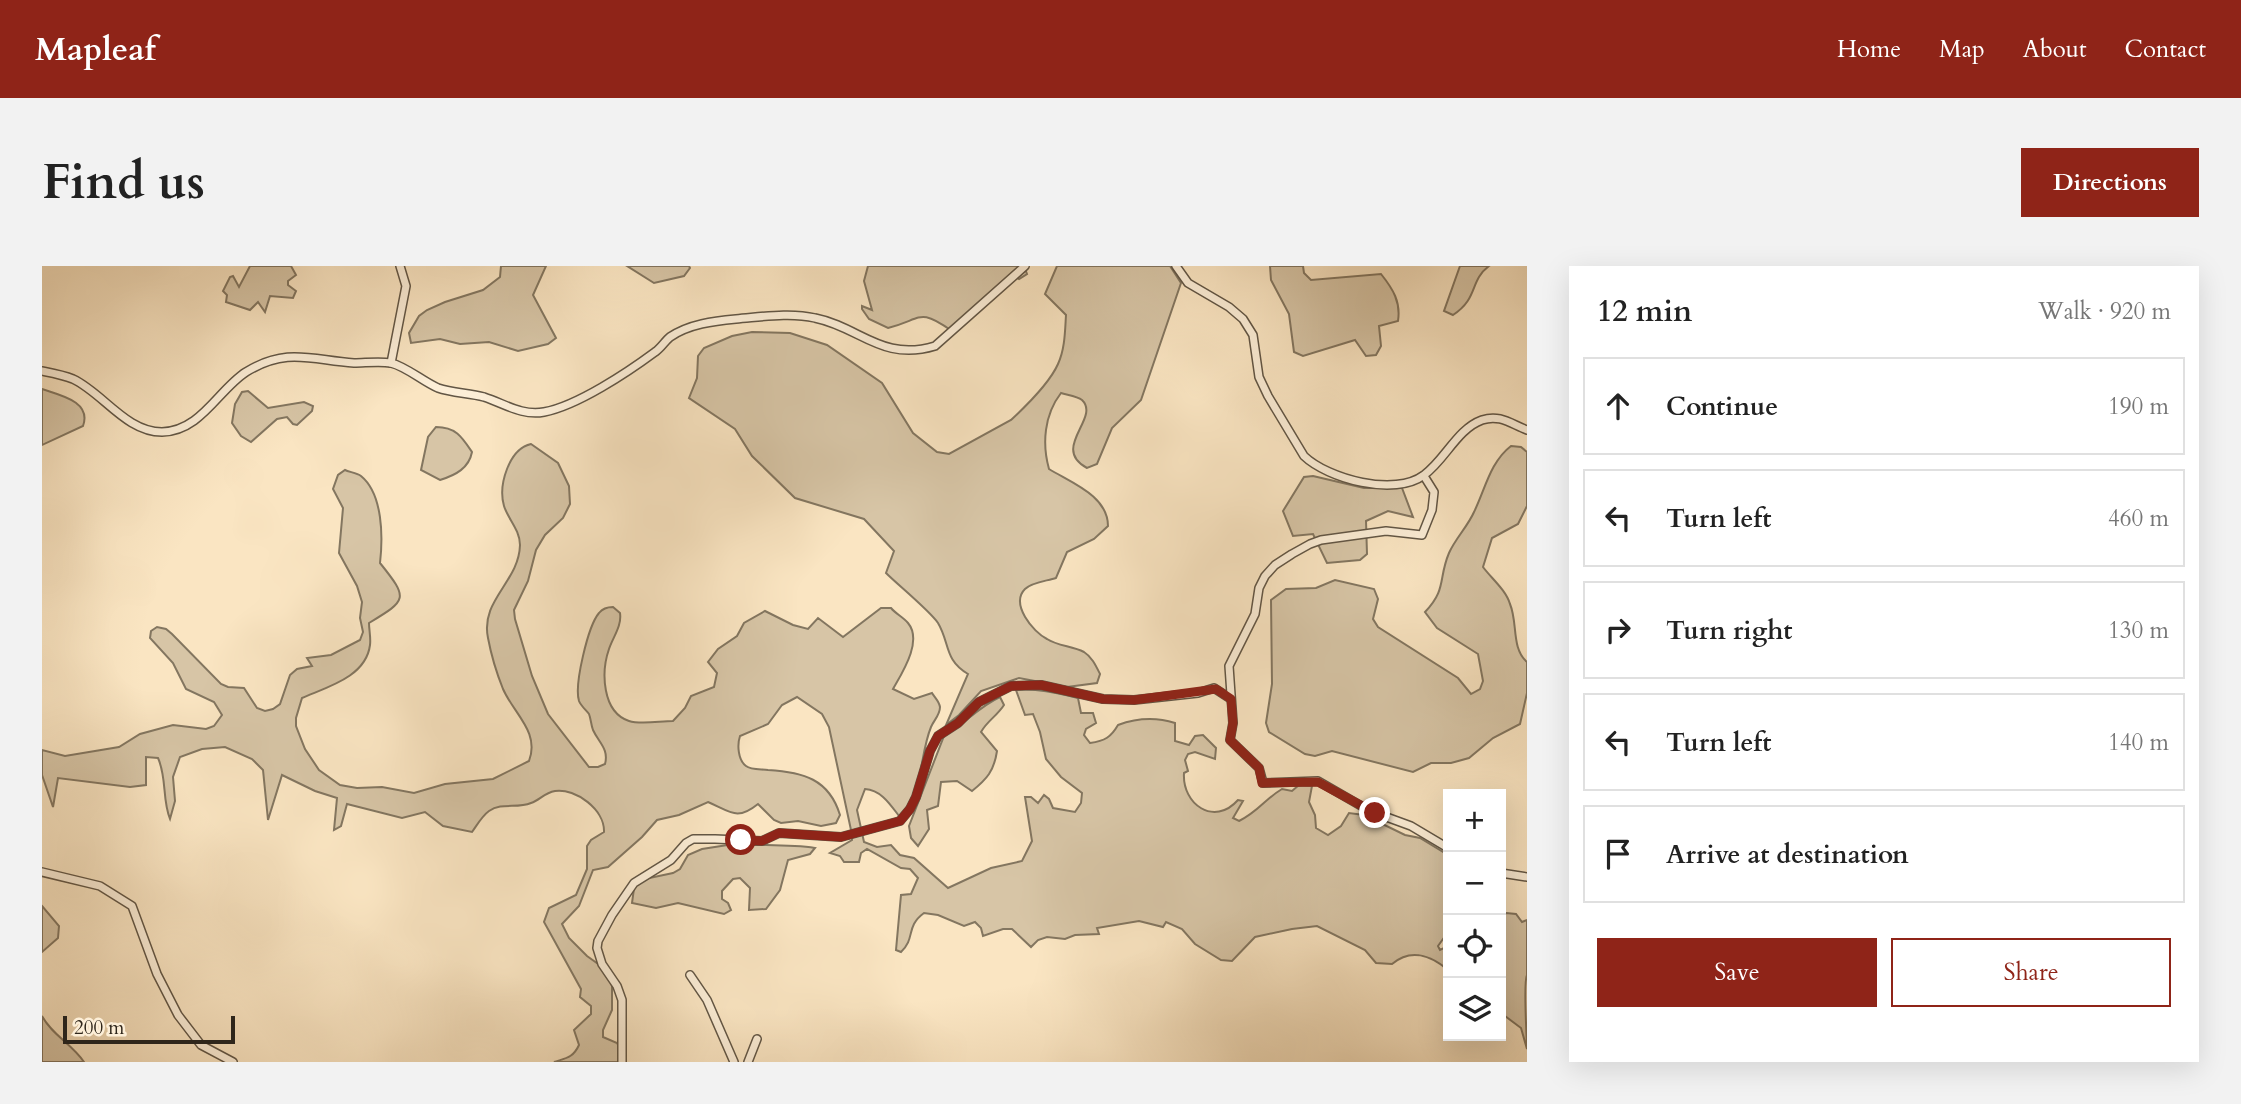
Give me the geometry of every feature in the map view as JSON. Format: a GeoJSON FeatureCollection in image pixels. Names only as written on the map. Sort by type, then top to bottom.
{"type":"FeatureCollection","features":[{"type":"Feature","properties":{"kind":"street"},"geometry":{"type":"LineString","coordinates":[[391,363],[407,286],[400,266]]}},
{"type":"Feature","properties":{"kind":"street"},"geometry":{"type":"LineString","coordinates":[[42,371],[73,379],[146,430],[164,432],[196,419],[234,381],[264,363],[290,356],[352,363],[391,363],[439,388],[483,397],[524,413],[547,412],[598,389],[639,364],[670,338],[704,323],[768,317],[807,317],[831,323],[893,349],[922,350],[935,346],[1025,266]]}},
{"type":"Feature","properties":{"kind":"street"},"geometry":{"type":"LineString","coordinates":[[1176,266],[1188,284],[1229,307],[1243,319],[1253,335],[1259,377],[1296,445],[1311,463],[1342,478],[1401,483],[1424,475],[1472,425],[1483,419],[1502,418],[1527,430]]}},
{"type":"Feature","properties":{"kind":"street"},"geometry":{"type":"LineString","coordinates":[[1424,475],[1434,492],[1432,510],[1422,535],[1386,531],[1321,540],[1292,554],[1275,565],[1265,576],[1259,588],[1255,614],[1229,666],[1233,723],[1230,740],[1259,768],[1262,783],[1318,782],[1370,811],[1411,826],[1443,845]]}},
{"type":"Feature","properties":{"kind":"street"},"geometry":{"type":"LineString","coordinates":[[622,1062],[622,1000],[617,986],[602,964],[597,948],[598,941],[634,883],[671,860],[686,843],[693,839],[762,841],[779,833],[841,837],[900,821],[916,797],[930,751],[938,736],[958,723],[979,702],[1018,684],[1041,685],[1103,699],[1143,700],[1214,688],[1231,699]]}},
{"type":"Feature","properties":{"kind":"street"},"geometry":{"type":"LineString","coordinates":[[42,872],[100,886],[132,906],[158,974],[178,1015],[201,1045],[233,1062]]}},
{"type":"Feature","properties":{"kind":"street"},"geometry":{"type":"LineString","coordinates":[[1506,874],[1527,877]]}},
{"type":"Feature","properties":{"kind":"street"},"geometry":{"type":"LineString","coordinates":[[690,975],[707,1000],[734,1062]]}},
{"type":"Feature","properties":{"kind":"street"},"geometry":{"type":"LineString","coordinates":[[748,1062],[757,1039]]}},
{"type":"Feature","properties":{"kind":"shaded area"},"geometry":{"type":"Polygon","coordinates":[[[250,266],[291,266],[296,275],[288,281],[288,285],[296,291],[293,298],[270,296],[265,312],[258,302],[250,310],[226,302],[227,295],[223,291],[230,277],[233,276],[239,287],[250,266]]]}},
{"type":"Feature","properties":{"kind":"shaded area"},"geometry":{"type":"Polygon","coordinates":[[[501,266],[546,266],[533,295],[556,338],[548,344],[518,351],[489,342],[460,344],[440,339],[411,343],[409,333],[419,316],[445,302],[483,290],[500,277],[501,266]]]}},
{"type":"Feature","properties":{"kind":"shaded area"},"geometry":{"type":"Polygon","coordinates":[[[627,266],[690,268],[684,276],[654,283],[627,266]]]}},
{"type":"Feature","properties":{"kind":"shaded area"},"geometry":{"type":"Polygon","coordinates":[[[868,266],[1024,266],[1027,274],[1019,279],[1011,275],[952,331],[926,317],[888,328],[869,319],[862,309],[862,306],[872,310],[864,281],[868,266]]]}},
{"type":"Feature","properties":{"kind":"shaded area"},"geometry":{"type":"Polygon","coordinates":[[[1057,266],[1170,266],[1181,283],[1141,400],[1112,428],[1097,464],[1087,468],[1077,460],[1073,451],[1074,442],[1086,415],[1082,400],[1061,393],[1048,420],[1045,440],[1049,469],[1095,498],[1102,506],[1108,526],[1094,539],[1067,552],[1056,578],[1025,589],[1020,602],[1025,617],[1041,635],[1084,652],[1092,659],[1100,674],[1097,683],[1067,687],[1019,678],[981,691],[946,725],[968,674],[960,669],[951,657],[942,630],[934,618],[886,573],[894,551],[864,519],[795,498],[752,456],[735,429],[689,398],[697,378],[698,356],[704,348],[732,336],[752,332],[790,333],[827,345],[882,383],[913,433],[937,452],[949,454],[1011,420],[1037,394],[1054,371],[1062,352],[1066,315],[1045,294],[1057,266]]]}},
{"type":"Feature","properties":{"kind":"shaded area"},"geometry":{"type":"Polygon","coordinates":[[[1270,266],[1303,266],[1304,273],[1311,280],[1381,274],[1395,296],[1398,321],[1379,326],[1381,346],[1376,355],[1366,356],[1355,340],[1303,356],[1294,352],[1289,314],[1271,280],[1270,266]]]}},
{"type":"Feature","properties":{"kind":"shaded area"},"geometry":{"type":"Polygon","coordinates":[[[1460,266],[1489,266],[1479,278],[1467,302],[1453,315],[1444,311],[1460,266]]]}},
{"type":"Feature","properties":{"kind":"shaded area"},"geometry":{"type":"Polygon","coordinates":[[[42,389],[72,400],[85,417],[83,426],[42,445],[42,389]]]}},
{"type":"Feature","properties":{"kind":"shaded area"},"geometry":{"type":"Polygon","coordinates":[[[248,391],[268,408],[304,402],[313,406],[312,411],[297,425],[287,417],[277,419],[251,442],[241,436],[232,423],[235,404],[242,392],[248,391]]]}},
{"type":"Feature","properties":{"kind":"shaded area"},"geometry":{"type":"Polygon","coordinates":[[[436,427],[458,434],[472,452],[461,470],[440,480],[421,470],[428,437],[436,427]]]}},
{"type":"Feature","properties":{"kind":"shaded area"},"geometry":{"type":"Polygon","coordinates":[[[531,444],[558,463],[569,486],[570,504],[563,518],[545,535],[536,550],[528,581],[514,610],[515,619],[532,676],[548,714],[589,767],[605,764],[606,754],[593,730],[589,714],[579,701],[578,682],[591,630],[599,613],[604,609],[613,607],[620,613],[618,627],[606,658],[605,680],[609,700],[620,716],[629,721],[645,723],[673,721],[685,708],[691,696],[714,687],[717,673],[708,662],[718,649],[737,636],[744,623],[765,611],[793,625],[808,629],[818,618],[843,637],[881,608],[891,608],[908,623],[913,639],[910,657],[893,689],[914,699],[932,693],[940,710],[927,738],[913,797],[899,816],[889,802],[865,789],[857,810],[864,842],[877,847],[891,845],[900,855],[914,858],[948,888],[991,868],[1022,861],[1032,841],[1025,797],[1031,797],[1038,803],[1044,795],[1053,808],[1075,812],[1081,803],[1082,793],[1061,777],[1046,759],[1033,714],[1025,715],[1016,690],[1062,694],[1078,698],[1081,713],[1093,713],[1096,723],[1086,729],[1084,735],[1090,743],[1107,738],[1118,725],[1147,719],[1175,723],[1175,741],[1189,745],[1195,736],[1203,735],[1216,748],[1215,759],[1195,752],[1188,754],[1185,760],[1188,771],[1184,773],[1188,794],[1201,808],[1219,812],[1238,800],[1243,801],[1233,818],[1239,821],[1282,789],[1292,791],[1299,785],[1312,786],[1309,802],[1315,815],[1316,828],[1328,835],[1341,826],[1349,813],[1364,815],[1405,835],[1420,838],[1443,852],[1443,939],[1438,946],[1440,950],[1443,948],[1443,966],[1420,955],[1406,956],[1392,964],[1376,963],[1365,950],[1317,926],[1255,937],[1232,961],[1221,960],[1195,944],[1182,929],[1166,922],[1163,927],[1139,921],[1097,928],[1099,934],[1075,935],[1065,939],[1047,937],[1038,940],[1031,947],[1012,929],[1003,929],[983,936],[981,928],[975,922],[964,926],[938,915],[924,913],[912,928],[906,947],[901,952],[896,950],[901,895],[911,894],[918,878],[910,869],[901,868],[867,849],[861,853],[859,862],[844,862],[840,856],[830,853],[852,840],[851,830],[829,727],[822,714],[797,697],[782,705],[768,724],[740,736],[740,756],[743,763],[751,768],[792,773],[822,785],[840,815],[836,823],[821,826],[798,821],[781,823],[774,820],[758,804],[745,812],[734,813],[708,802],[679,815],[657,820],[608,867],[593,870],[579,906],[562,924],[569,938],[587,956],[608,971],[612,986],[612,1010],[603,1030],[603,1037],[617,1043],[625,1057],[622,1062],[554,1062],[574,1053],[579,1045],[574,1030],[591,1014],[591,1006],[580,997],[581,989],[544,922],[549,908],[576,895],[587,869],[587,846],[604,832],[600,816],[580,797],[555,791],[526,805],[494,808],[484,815],[472,832],[443,826],[425,812],[402,818],[347,804],[341,826],[334,830],[337,798],[282,775],[268,820],[263,770],[252,759],[225,747],[202,749],[180,757],[173,777],[175,801],[170,819],[158,758],[146,757],[146,785],[130,787],[58,778],[53,807],[42,775],[42,750],[65,756],[119,747],[140,734],[173,725],[206,729],[214,726],[222,715],[214,702],[186,689],[173,663],[150,638],[151,631],[157,627],[172,634],[221,684],[244,688],[257,708],[265,711],[280,704],[290,675],[297,669],[312,666],[307,658],[331,655],[360,640],[363,632],[360,618],[362,602],[357,586],[339,553],[343,508],[333,489],[338,475],[345,470],[361,476],[374,494],[380,516],[380,563],[396,584],[400,598],[391,609],[369,623],[370,645],[361,665],[344,679],[302,698],[296,726],[305,749],[319,770],[340,785],[357,788],[382,787],[414,793],[445,784],[493,779],[529,761],[529,732],[503,689],[491,651],[487,625],[494,602],[518,558],[518,534],[504,506],[503,488],[511,460],[523,447],[531,444]]]}},
{"type":"Feature","properties":{"kind":"shaded area"},"geometry":{"type":"Polygon","coordinates":[[[1511,446],[1521,447],[1527,452],[1527,506],[1518,524],[1492,538],[1483,567],[1508,599],[1519,650],[1527,662],[1527,693],[1520,724],[1493,738],[1469,758],[1451,763],[1431,763],[1413,772],[1332,751],[1315,756],[1305,754],[1269,732],[1266,723],[1272,684],[1271,600],[1286,589],[1316,588],[1335,580],[1374,589],[1378,599],[1373,619],[1378,627],[1458,678],[1471,694],[1480,689],[1483,681],[1478,654],[1437,628],[1425,612],[1436,597],[1452,548],[1471,517],[1493,468],[1511,446]]]}},
{"type":"Feature","properties":{"kind":"shaded area"},"geometry":{"type":"Polygon","coordinates":[[[1313,476],[1364,488],[1402,488],[1413,517],[1388,511],[1366,521],[1367,554],[1360,560],[1327,563],[1313,534],[1293,536],[1283,511],[1304,477],[1313,476]]]}},
{"type":"Feature","properties":{"kind":"shaded area"},"geometry":{"type":"Polygon","coordinates":[[[1000,697],[1004,705],[981,732],[997,751],[992,769],[972,791],[957,781],[941,782],[938,806],[927,810],[929,829],[918,846],[911,838],[909,826],[944,736],[1000,697]]]}},
{"type":"Feature","properties":{"kind":"shaded area"},"geometry":{"type":"Polygon","coordinates":[[[734,844],[815,848],[810,854],[788,860],[780,890],[766,909],[749,910],[750,888],[740,878],[733,879],[722,891],[722,899],[728,903],[731,910],[724,914],[678,903],[656,908],[632,903],[635,881],[673,873],[680,869],[688,855],[702,849],[734,844]]]}},
{"type":"Feature","properties":{"kind":"shaded area"},"geometry":{"type":"Polygon","coordinates":[[[42,906],[59,926],[58,938],[42,952],[42,906]]]}},
{"type":"Feature","properties":{"kind":"shaded area"},"geometry":{"type":"Polygon","coordinates":[[[1506,913],[1516,914],[1522,922],[1527,920],[1527,1049],[1521,1028],[1506,1017],[1506,913]]]}},
{"type":"Feature","properties":{"kind":"shaded area"},"geometry":{"type":"Polygon","coordinates":[[[42,1016],[51,1029],[84,1062],[42,1062],[42,1016]]]}},
{"type":"Feature","properties":{"kind":"route"},"geometry":{"type":"LineString","coordinates":[[741,840],[762,841],[779,833],[841,837],[900,821],[906,816],[916,797],[930,751],[938,736],[958,723],[979,702],[1018,684],[1041,685],[1103,699],[1134,700],[1198,693],[1214,688],[1231,699],[1233,730],[1230,740],[1259,768],[1262,783],[1294,780],[1318,782],[1375,813]]}}]}
